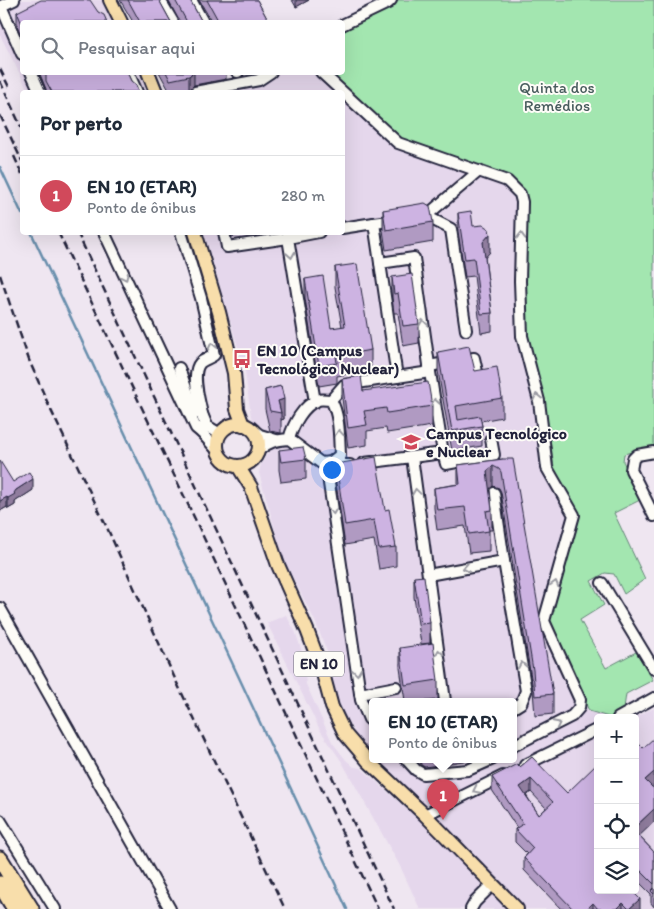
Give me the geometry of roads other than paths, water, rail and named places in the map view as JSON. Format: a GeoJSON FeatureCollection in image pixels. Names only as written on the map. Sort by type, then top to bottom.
{"type":"FeatureCollection","features":[{"type":"Feature","properties":{"kind":"highway"},"geometry":{"type":"LineString","coordinates":[[0,859],[31,909]]}},
{"type":"Feature","properties":{"kind":"highway"},"geometry":{"type":"LineString","coordinates":[[0,884],[15,909]]}},
{"type":"Feature","properties":{"kind":"main road"},"geometry":{"type":"LineString","coordinates":[[110,0],[120,20]]}},
{"type":"Feature","properties":{"kind":"main road"},"geometry":{"type":"LineString","coordinates":[[149,75],[155,90]]}},
{"type":"Feature","properties":{"kind":"main road","name":"EN 10"},"geometry":{"type":"LineString","coordinates":[[196,235],[219,312],[234,373],[237,409],[242,426],[257,435],[259,442],[251,487]]}},
{"type":"Feature","properties":{"kind":"main road"},"geometry":{"type":"LineString","coordinates":[[218,451],[217,445],[220,434],[242,426]]}},
{"type":"Feature","properties":{"kind":"main road","name":"EN 10"},"geometry":{"type":"LineString","coordinates":[[218,451],[226,462],[238,466],[251,487],[278,564],[322,670],[337,721],[356,749],[369,762]]}},
{"type":"Feature","properties":{"kind":"main road"},"geometry":{"type":"LineString","coordinates":[[238,466],[246,465],[256,455]]}},
{"type":"Feature","properties":{"kind":"main road","name":"EN 10"},"geometry":{"type":"LineString","coordinates":[[370,763],[425,815],[517,909]]}},
{"type":"Feature","properties":{"kind":"street"},"geometry":{"type":"LineString","coordinates":[[14,0],[1,6],[20,49]]}},
{"type":"Feature","properties":{"kind":"street"},"geometry":{"type":"LineString","coordinates":[[160,0],[172,20]]}},
{"type":"Feature","properties":{"kind":"street"},"geometry":{"type":"LineString","coordinates":[[191,0],[201,20]]}},
{"type":"Feature","properties":{"kind":"street"},"geometry":{"type":"LineString","coordinates":[[345,24],[391,0]]}},
{"type":"Feature","properties":{"kind":"street"},"geometry":{"type":"LineString","coordinates":[[32,75],[39,90]]}},
{"type":"Feature","properties":{"kind":"street"},"geometry":{"type":"LineString","coordinates":[[129,75],[136,90]]}},
{"type":"Feature","properties":{"kind":"street"},"geometry":{"type":"LineString","coordinates":[[206,90],[259,80],[268,75]]}},
{"type":"Feature","properties":{"kind":"street"},"geometry":{"type":"LineString","coordinates":[[236,90],[250,87],[268,75]]}},
{"type":"Feature","properties":{"kind":"street"},"geometry":{"type":"LineString","coordinates":[[324,75],[341,90]]}},
{"type":"Feature","properties":{"kind":"street"},"geometry":{"type":"LineString","coordinates":[[345,94],[398,143],[507,181],[520,194],[522,202],[520,281],[522,336],[538,401],[544,457],[547,468],[574,514],[544,621],[580,700],[579,708],[572,716],[517,744]]}},
{"type":"Feature","properties":{"kind":"street"},"geometry":{"type":"LineString","coordinates":[[345,228],[426,216],[479,171]]}},
{"type":"Feature","properties":{"kind":"street"},"geometry":{"type":"LineString","coordinates":[[426,216],[451,229],[466,330]]}},
{"type":"Feature","properties":{"kind":"street"},"geometry":{"type":"LineString","coordinates":[[374,223],[397,377]]}},
{"type":"Feature","properties":{"kind":"street"},"geometry":{"type":"LineString","coordinates":[[105,235],[196,428],[218,451]]}},
{"type":"Feature","properties":{"kind":"street"},"geometry":{"type":"LineString","coordinates":[[182,235],[201,298],[214,355],[201,362],[196,370],[196,382],[204,419]]}},
{"type":"Feature","properties":{"kind":"street"},"geometry":{"type":"LineString","coordinates":[[225,235],[227,248],[261,237],[288,235],[315,402]]}},
{"type":"Feature","properties":{"kind":"street"},"geometry":{"type":"LineString","coordinates":[[380,263],[414,258],[429,369],[446,464],[494,455],[491,439]]}},
{"type":"Feature","properties":{"kind":"street"},"geometry":{"type":"LineString","coordinates":[[288,439],[292,429],[308,406],[319,400],[331,400],[344,385],[397,377],[474,358],[478,376]]}},
{"type":"Feature","properties":{"kind":"street"},"geometry":{"type":"LineString","coordinates":[[202,433],[181,367],[207,426],[220,434]]}},
{"type":"Feature","properties":{"kind":"street"},"geometry":{"type":"LineString","coordinates":[[331,400],[338,423],[340,455],[338,465],[443,453]]}},
{"type":"Feature","properties":{"kind":"street"},"geometry":{"type":"LineString","coordinates":[[242,426],[276,440]]}},
{"type":"Feature","properties":{"kind":"street"},"geometry":{"type":"LineString","coordinates":[[256,455],[266,444],[276,440],[288,439],[321,463],[330,462],[340,455]]}},
{"type":"Feature","properties":{"kind":"street"},"geometry":{"type":"LineString","coordinates":[[654,452],[637,455],[633,459],[631,470],[637,484],[651,504],[654,516]]}},
{"type":"Feature","properties":{"kind":"street"},"geometry":{"type":"LineString","coordinates":[[412,457],[446,698]]}},
{"type":"Feature","properties":{"kind":"street"},"geometry":{"type":"LineString","coordinates":[[326,463],[360,694],[369,719]]}},
{"type":"Feature","properties":{"kind":"street"},"geometry":{"type":"LineString","coordinates":[[494,493],[526,691],[521,703],[517,706]]}},
{"type":"Feature","properties":{"kind":"street"},"geometry":{"type":"LineString","coordinates":[[428,574],[504,561]]}},
{"type":"Feature","properties":{"kind":"street"},"geometry":{"type":"LineString","coordinates":[[602,582],[654,669]]}},
{"type":"Feature","properties":{"kind":"street"},"geometry":{"type":"LineString","coordinates":[[0,608],[170,909]]}},
{"type":"Feature","properties":{"kind":"street"},"geometry":{"type":"LineString","coordinates":[[360,694],[396,687]]}},
{"type":"Feature","properties":{"kind":"street"},"geometry":{"type":"LineString","coordinates":[[625,714],[654,698]]}},
{"type":"Feature","properties":{"kind":"street"},"geometry":{"type":"LineString","coordinates":[[425,815],[594,731]]}},
{"type":"Feature","properties":{"kind":"street"},"geometry":{"type":"LineString","coordinates":[[410,763],[423,774],[468,770],[484,763]]}},
{"type":"Feature","properties":{"kind":"street"},"geometry":{"type":"LineString","coordinates":[[0,820],[55,909]]}},
{"type":"Feature","properties":{"kind":"street"},"geometry":{"type":"LineString","coordinates":[[471,909],[475,902],[493,884]]}},
{"type":"Feature","properties":{"kind":"waterway"},"geometry":{"type":"LineString","coordinates":[[0,167],[20,210]]}},
{"type":"Feature","properties":{"kind":"waterway"},"geometry":{"type":"LineString","coordinates":[[32,235],[347,909]]}},
{"type":"Feature","properties":{"kind":"railway"},"geometry":{"type":"LineString","coordinates":[[0,69],[9,87]]}},
{"type":"Feature","properties":{"kind":"railway"},"geometry":{"type":"LineString","coordinates":[[0,81],[20,125]]}},
{"type":"Feature","properties":{"kind":"railway"},"geometry":{"type":"LineString","coordinates":[[0,115],[20,157]]}},
{"type":"Feature","properties":{"kind":"railway"},"geometry":{"type":"LineString","coordinates":[[14,156],[20,170]]}},
{"type":"Feature","properties":{"kind":"railway"},"geometry":{"type":"LineString","coordinates":[[59,235],[378,909]]}},
{"type":"Feature","properties":{"kind":"railway"},"geometry":{"type":"LineString","coordinates":[[78,235],[394,909]]}},
{"type":"Feature","properties":{"kind":"railway"},"geometry":{"type":"LineString","coordinates":[[0,275],[29,360],[49,406],[109,532],[176,681],[285,909]]}},
{"type":"Feature","properties":{"kind":"place","name":"EN 10 (Campus Tecnológico Nuclear)"},"geometry":{"type":"Point","coordinates":[242,359]}},
{"type":"Feature","properties":{"kind":"place","name":"Campus Tecnológico e Nuclear"},"geometry":{"type":"Point","coordinates":[411,442]}},
{"type":"Feature","properties":{"kind":"place","name":"EN 10 (ETAR)"},"geometry":{"type":"Point","coordinates":[443,820]}},
{"type":"Feature","properties":{"kind":"park label","name":"Quinta dos Remédios"},"geometry":{"type":"Point","coordinates":[557,96]}}]}
